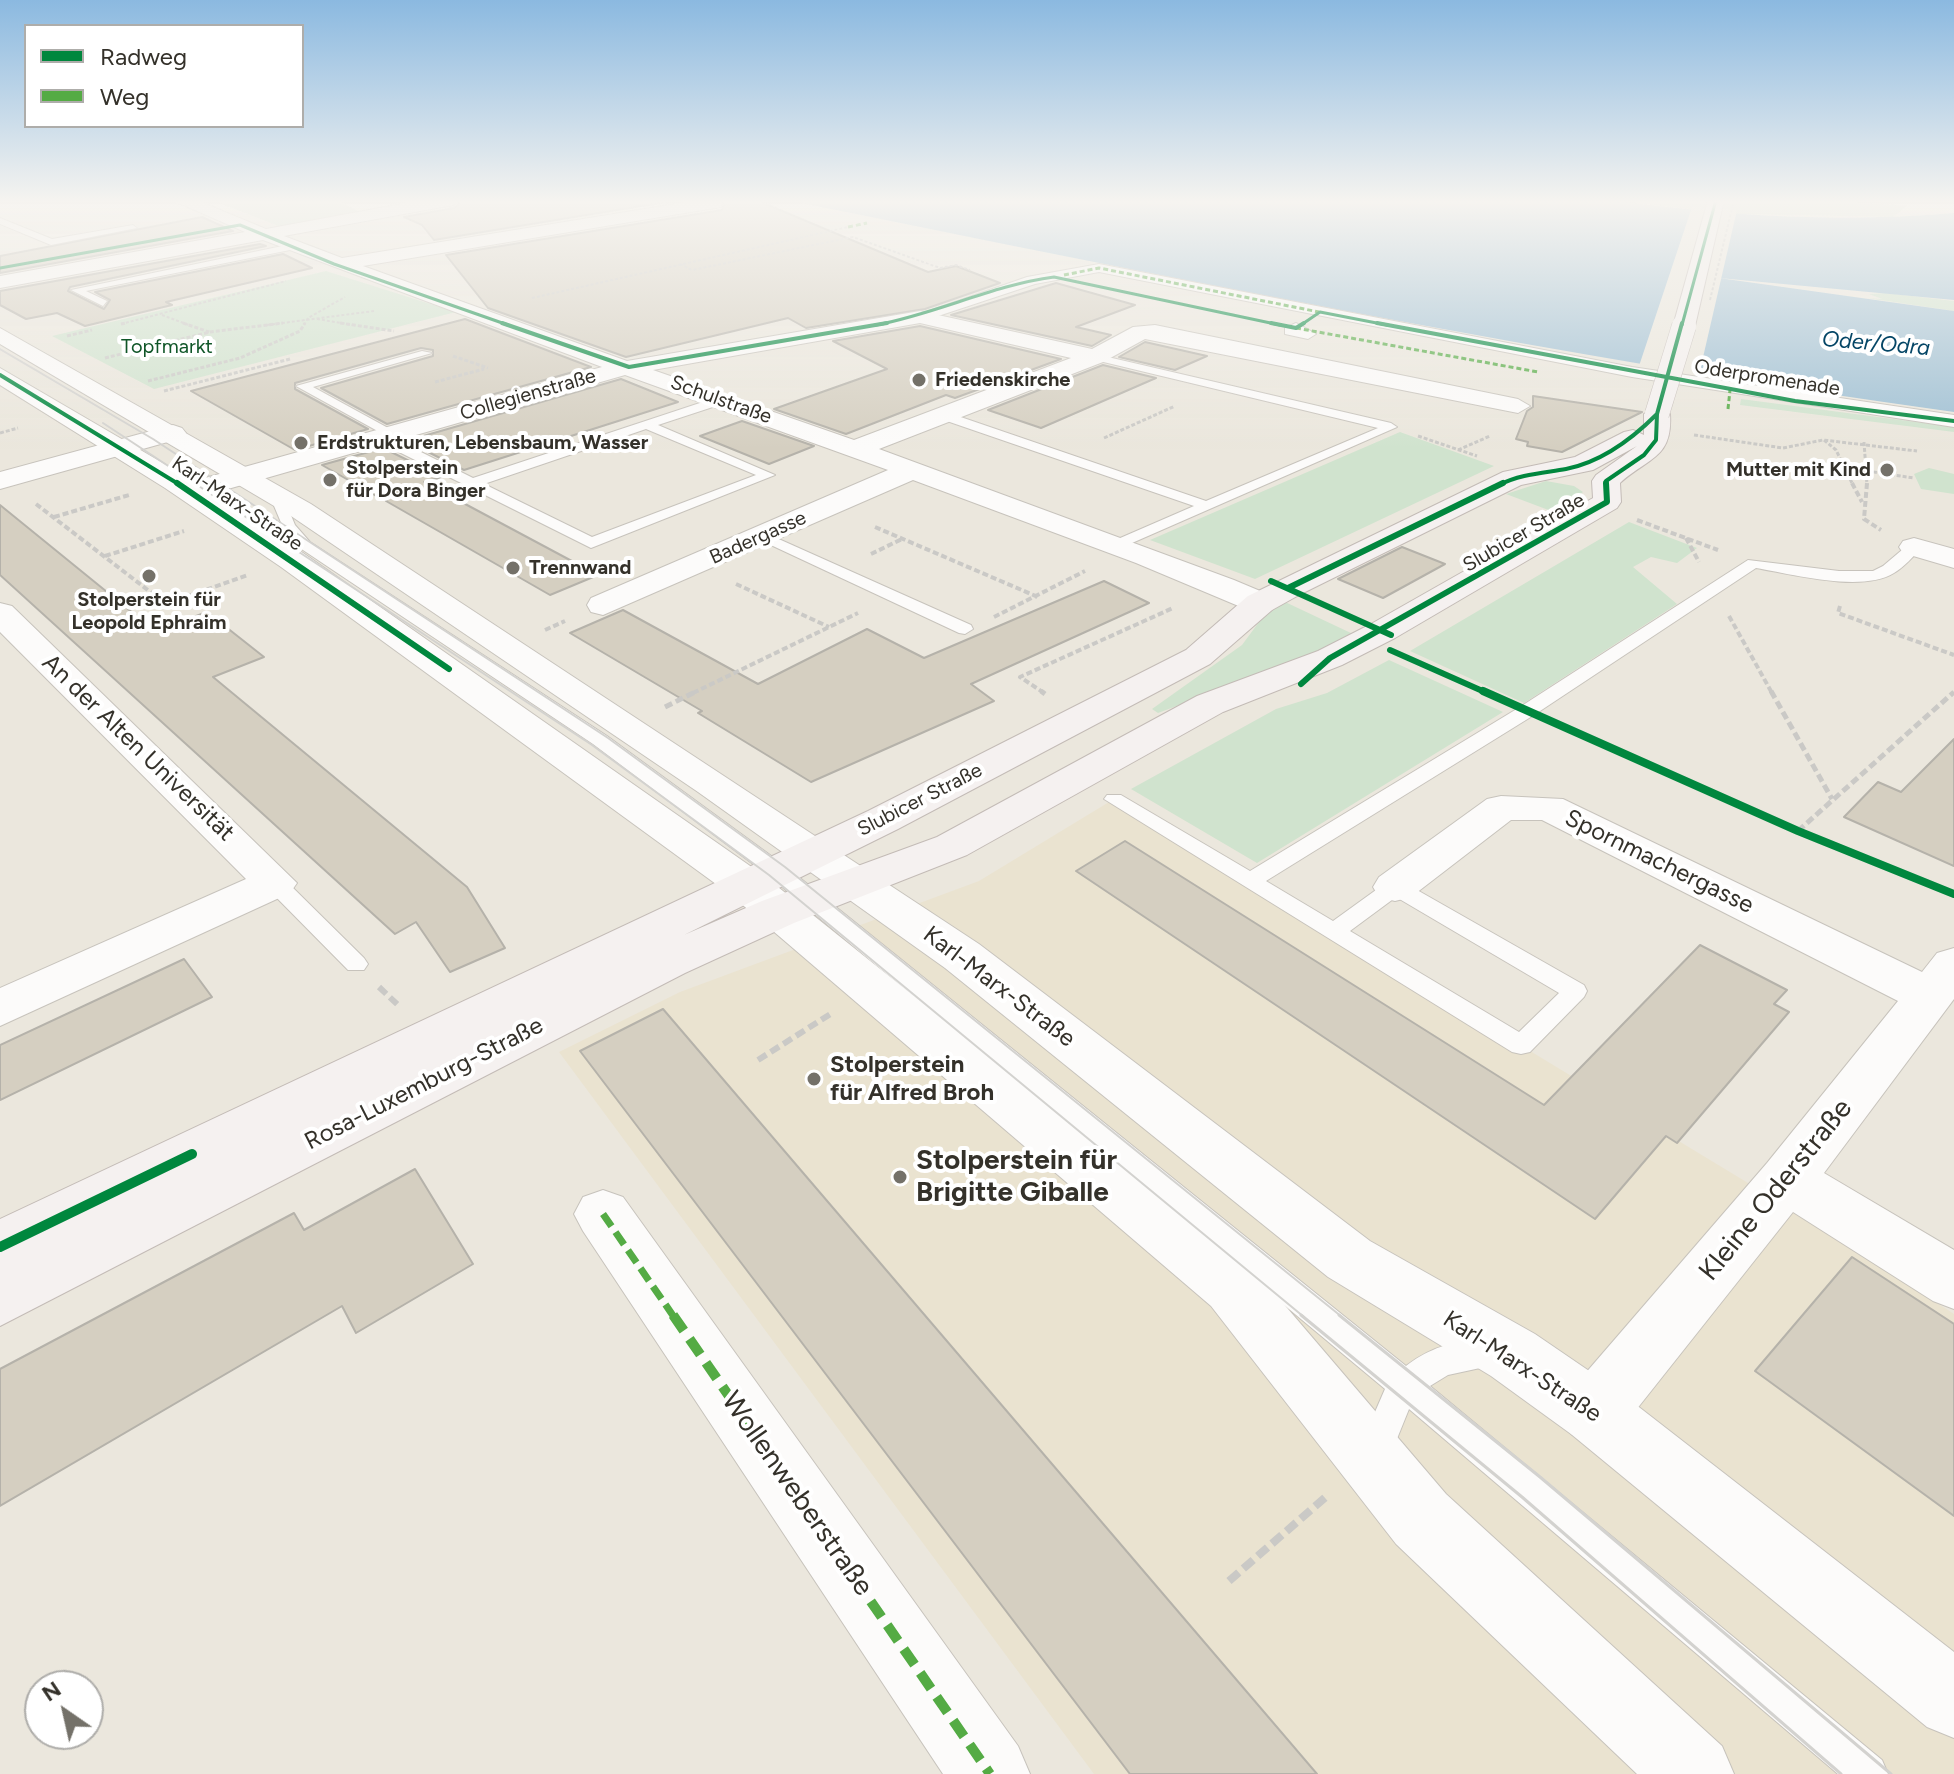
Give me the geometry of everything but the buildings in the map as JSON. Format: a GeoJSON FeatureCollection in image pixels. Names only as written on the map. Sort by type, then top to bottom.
{"type":"FeatureCollection","features":[{"type":"Feature","properties":{"kind":"main road"},"geometry":{"type":"LineString","coordinates":[[1657,414],[1695,283]]}},
{"type":"Feature","properties":{"kind":"main road","name":"Slubicer Straße"},"geometry":{"type":"LineString","coordinates":[[795,883],[883,820],[1198,657],[1260,603],[1513,478],[1571,468],[1606,453],[1629,441],[1657,414]]}},
{"type":"Feature","properties":{"kind":"main road","name":"Slubicer Straße"},"geometry":{"type":"LineString","coordinates":[[795,883],[952,846],[1210,704],[1330,658],[1383,631],[1607,502],[1605,488],[1611,475],[1648,453],[1659,430],[1657,414]]}},
{"type":"Feature","properties":{"kind":"main road"},"geometry":{"type":"LineString","coordinates":[[1553,470],[1590,479],[1605,488]]}},
{"type":"Feature","properties":{"kind":"main road","name":"Rosa-Luxemburg-Straße"},"geometry":{"type":"LineString","coordinates":[[0,1247],[644,936],[795,883]]}},
{"type":"Feature","properties":{"kind":"main road","name":"Rosa-Luxemburg-Straße"},"geometry":{"type":"LineString","coordinates":[[0,1299],[668,961],[795,883]]}},
{"type":"Feature","properties":{"kind":"street","name":"Schulstraße"},"geometry":{"type":"LineString","coordinates":[[390,283],[1116,545],[1260,603]]}},
{"type":"Feature","properties":{"kind":"street","name":"Collegienstraße"},"geometry":{"type":"LineString","coordinates":[[201,510],[245,475],[629,367],[920,317],[1023,283]]}},
{"type":"Feature","properties":{"kind":"street","name":"Oderpromenade"},"geometry":{"type":"LineString","coordinates":[[1081,283],[1302,331],[1538,372]]}},
{"type":"Feature","properties":{"kind":"street","name":"Oderpromenade"},"geometry":{"type":"LineString","coordinates":[[1170,283],[1463,340],[1729,399],[1954,421]]}},
{"type":"Feature","properties":{"kind":"street"},"geometry":{"type":"LineString","coordinates":[[1191,306],[1219,293]]}},
{"type":"Feature","properties":{"kind":"street"},"geometry":{"type":"LineString","coordinates":[[1302,331],[1320,312]]}},
{"type":"Feature","properties":{"kind":"street","name":"Collegienstraße"},"geometry":{"type":"LineString","coordinates":[[920,317],[938,318],[1095,357]]}},
{"type":"Feature","properties":{"kind":"street"},"geometry":{"type":"LineString","coordinates":[[855,449],[1095,357],[1141,332],[1155,332],[1518,406]]}},
{"type":"Feature","properties":{"kind":"street","name":"Karl-Marx-Straße"},"geometry":{"type":"LineString","coordinates":[[0,335],[245,475],[445,603],[795,883],[1232,1287],[1373,1456],[1421,1519],[1694,1774]]}},
{"type":"Feature","properties":{"kind":"street"},"geometry":{"type":"LineString","coordinates":[[1445,355],[1463,340]]}},
{"type":"Feature","properties":{"kind":"street","name":"Karl-Marx-Straße"},"geometry":{"type":"LineString","coordinates":[[0,375],[119,447],[201,510],[449,669],[795,883],[962,956],[1349,1259],[1513,1355],[1594,1412],[1954,1700]]}},
{"type":"Feature","properties":{"kind":"street"},"geometry":{"type":"LineString","coordinates":[[2,480],[173,433]]}},
{"type":"Feature","properties":{"kind":"street","name":"Badergasse"},"geometry":{"type":"LineString","coordinates":[[603,605],[912,470]]}},
{"type":"Feature","properties":{"kind":"street"},"geometry":{"type":"LineString","coordinates":[[1914,547],[1954,559]]}},
{"type":"Feature","properties":{"kind":"street","name":"An der Alten Universität"},"geometry":{"type":"LineString","coordinates":[[0,613],[275,883]]}},
{"type":"Feature","properties":{"kind":"street","name":"Spornmachergasse"},"geometry":{"type":"LineString","coordinates":[[1395,887],[1501,808],[1549,808],[1942,980]]}},
{"type":"Feature","properties":{"kind":"street"},"geometry":{"type":"LineString","coordinates":[[0,1008],[275,883]]}},
{"type":"Feature","properties":{"kind":"street","name":"Kleine Oderstraße"},"geometry":{"type":"LineString","coordinates":[[1594,1412],[1787,1179],[1942,980]]}},
{"type":"Feature","properties":{"kind":"street"},"geometry":{"type":"LineString","coordinates":[[1787,1179],[1954,1282]]}},
{"type":"Feature","properties":{"kind":"street","name":"Wollenweberstraße"},"geometry":{"type":"LineString","coordinates":[[603,1214],[990,1774]]}},
{"type":"Feature","properties":{"kind":"lane"},"geometry":{"type":"LineString","coordinates":[[103,303],[76,290],[112,283]]}},
{"type":"Feature","properties":{"kind":"lane"},"geometry":{"type":"LineString","coordinates":[[426,353],[302,386],[386,436],[591,543],[768,475],[647,425]]}},
{"type":"Feature","properties":{"kind":"lane"},"geometry":{"type":"LineString","coordinates":[[1095,357],[1391,427]]}},
{"type":"Feature","properties":{"kind":"lane"},"geometry":{"type":"LineString","coordinates":[[473,483],[721,400]]}},
{"type":"Feature","properties":{"kind":"lane"},"geometry":{"type":"LineString","coordinates":[[945,416],[1207,506]]}},
{"type":"Feature","properties":{"kind":"lane"},"geometry":{"type":"LineString","coordinates":[[1116,545],[1391,427]]}},
{"type":"Feature","properties":{"kind":"lane"},"geometry":{"type":"LineString","coordinates":[[276,494],[288,526],[305,545],[600,740],[795,883],[1407,1387],[1868,1774]]}},
{"type":"Feature","properties":{"kind":"lane"},"geometry":{"type":"LineString","coordinates":[[201,510],[305,545]]}},
{"type":"Feature","properties":{"kind":"lane"},"geometry":{"type":"LineString","coordinates":[[763,536],[965,629]]}},
{"type":"Feature","properties":{"kind":"lane"},"geometry":{"type":"LineString","coordinates":[[1249,881],[1280,865],[1527,711],[1753,563],[1847,576],[1885,572],[1914,547]]}},
{"type":"Feature","properties":{"kind":"lane"},"geometry":{"type":"LineString","coordinates":[[1114,799],[1521,1045],[1575,991],[1395,887]]}},
{"type":"Feature","properties":{"kind":"lane","name":"An der Alten Universität"},"geometry":{"type":"LineString","coordinates":[[275,883],[356,964]]}},
{"type":"Feature","properties":{"kind":"lane","name":"Spornmachergasse"},"geometry":{"type":"LineString","coordinates":[[1334,932],[1395,887]]}},
{"type":"Feature","properties":{"kind":"lane"},"geometry":{"type":"LineString","coordinates":[[1373,1456],[1387,1410],[1431,1366],[1456,1355],[1513,1355]]}},
{"type":"Feature","properties":{"kind":"path"},"geometry":{"type":"LineString","coordinates":[[119,324],[274,283]]}},
{"type":"Feature","properties":{"kind":"path"},"geometry":{"type":"LineString","coordinates":[[135,385],[240,358],[300,331],[308,318],[352,293],[361,283]]}},
{"type":"Feature","properties":{"kind":"path"},"geometry":{"type":"LineString","coordinates":[[979,296],[967,287],[983,283]]}},
{"type":"Feature","properties":{"kind":"path"},"geometry":{"type":"LineString","coordinates":[[92,361],[210,332],[383,310]]}},
{"type":"Feature","properties":{"kind":"path"},"geometry":{"type":"LineString","coordinates":[[160,315],[210,332]]}},
{"type":"Feature","properties":{"kind":"path"},"geometry":{"type":"LineString","coordinates":[[308,318],[396,331]]}},
{"type":"Feature","properties":{"kind":"path"},"geometry":{"type":"LineString","coordinates":[[64,337],[105,327]]}},
{"type":"Feature","properties":{"kind":"path"},"geometry":{"type":"LineString","coordinates":[[443,351],[484,369],[497,366]]}},
{"type":"Feature","properties":{"kind":"path"},"geometry":{"type":"LineString","coordinates":[[1063,456],[1218,386]]}},
{"type":"Feature","properties":{"kind":"path"},"geometry":{"type":"LineString","coordinates":[[1391,427],[1483,458]]}},
{"type":"Feature","properties":{"kind":"path"},"geometry":{"type":"LineString","coordinates":[[1681,433],[1783,448],[1823,440],[1924,452]]}},
{"type":"Feature","properties":{"kind":"path"},"geometry":{"type":"LineString","coordinates":[[1458,450],[1493,435]]}},
{"type":"Feature","properties":{"kind":"path"},"geometry":{"type":"LineString","coordinates":[[1823,440],[1836,450],[1863,504]]}},
{"type":"Feature","properties":{"kind":"path"},"geometry":{"type":"LineString","coordinates":[[1865,445],[1864,519],[1914,547]]}},
{"type":"Feature","properties":{"kind":"path"},"geometry":{"type":"LineString","coordinates":[[1867,471],[1914,478]]}},
{"type":"Feature","properties":{"kind":"path"},"geometry":{"type":"LineString","coordinates":[[2,480],[166,604],[254,573]]}},
{"type":"Feature","properties":{"kind":"path"},"geometry":{"type":"LineString","coordinates":[[53,517],[139,492]]}},
{"type":"Feature","properties":{"kind":"path"},"geometry":{"type":"LineString","coordinates":[[104,556],[201,510]]}},
{"type":"Feature","properties":{"kind":"path"},"geometry":{"type":"LineString","coordinates":[[864,522],[1039,597]]}},
{"type":"Feature","properties":{"kind":"path"},"geometry":{"type":"LineString","coordinates":[[1645,523],[1753,563]]}},
{"type":"Feature","properties":{"kind":"path"},"geometry":{"type":"LineString","coordinates":[[1686,538],[1832,799]]}},
{"type":"Feature","properties":{"kind":"path"},"geometry":{"type":"LineString","coordinates":[[965,629],[1039,597],[1089,569]]}},
{"type":"Feature","properties":{"kind":"path"},"geometry":{"type":"LineString","coordinates":[[730,575],[736,584],[830,627]]}},
{"type":"Feature","properties":{"kind":"path"},"geometry":{"type":"LineString","coordinates":[[1847,576],[1838,613],[1954,655]]}},
{"type":"Feature","properties":{"kind":"path"},"geometry":{"type":"LineString","coordinates":[[1053,698],[1020,677],[1186,602]]}},
{"type":"Feature","properties":{"kind":"path"},"geometry":{"type":"LineString","coordinates":[[664,707],[861,611]]}},
{"type":"Feature","properties":{"kind":"path"},"geometry":{"type":"LineString","coordinates":[[1798,831],[1954,692]]}},
{"type":"Feature","properties":{"kind":"path"},"geometry":{"type":"LineString","coordinates":[[758,1060],[842,1007]]}},
{"type":"Feature","properties":{"kind":"path"},"geometry":{"type":"LineString","coordinates":[[1229,1581],[1373,1456]]}},
{"type":"Feature","properties":{"kind":"shaded area"},"geometry":{"type":"Polygon","coordinates":[[[1114,799],[1824,1229],[1954,1314],[1954,1774],[1094,1774],[559,1052],[680,992],[979,881],[1114,799]]]}},
{"type":"Feature","properties":{"kind":"green space","name":"Topfmarkt"},"geometry":{"type":"Polygon","coordinates":[[[276,283],[363,283],[456,312],[154,389],[52,336],[276,283]]]}},
{"type":"Feature","properties":{"kind":"green space"},"geometry":{"type":"Polygon","coordinates":[[[1869,294],[1954,301],[1954,311],[1867,298],[1882,299],[1869,294]]]}},
{"type":"Feature","properties":{"kind":"green space"},"geometry":{"type":"Polygon","coordinates":[[[1741,399],[1954,427],[1954,432],[1740,405],[1741,399]]]}},
{"type":"Feature","properties":{"kind":"green space"},"geometry":{"type":"Polygon","coordinates":[[[1400,432],[1494,466],[1255,579],[1150,540],[1400,432]]]}},
{"type":"Feature","properties":{"kind":"green space"},"geometry":{"type":"Polygon","coordinates":[[[1929,468],[1954,474],[1954,494],[1921,489],[1914,474],[1929,468]]]}},
{"type":"Feature","properties":{"kind":"green space"},"geometry":{"type":"Polygon","coordinates":[[[1546,481],[1574,486],[1583,492],[1559,514],[1506,494],[1546,481]]]}},
{"type":"Feature","properties":{"kind":"green space"},"geometry":{"type":"Polygon","coordinates":[[[1629,522],[1697,548],[1677,563],[1651,557],[1633,567],[1677,604],[1524,703],[1410,651],[1629,522]]]}},
{"type":"Feature","properties":{"kind":"green space"},"geometry":{"type":"Polygon","coordinates":[[[1283,601],[1353,634],[1317,653],[1158,713],[1152,709],[1242,645],[1259,622],[1283,601]]]}},
{"type":"Feature","properties":{"kind":"green space"},"geometry":{"type":"Polygon","coordinates":[[[1389,660],[1503,712],[1257,863],[1131,789],[1276,709],[1327,693],[1389,660]]]}},
{"type":"Feature","properties":{"kind":"water","name":"Oder/Odra"},"geometry":{"type":"Polygon","coordinates":[[[1197,283],[1753,283],[1954,311],[1954,412],[1661,367],[1197,283]]]}},
{"type":"Feature","properties":{"kind":"water"},"geometry":{"type":"Polygon","coordinates":[[[1770,283],[1954,283],[1954,300],[1770,283]]]}},
{"type":"Feature","properties":{"kind":"pier"},"geometry":{"type":"Polygon","coordinates":[[[1667,283],[1720,283],[1698,379],[1638,369],[1667,283]]]}},
{"type":"Feature","properties":{"kind":"tram line"},"geometry":{"type":"LineString","coordinates":[[0,349],[153,439],[608,738],[785,867],[1342,1317]]}},
{"type":"Feature","properties":{"kind":"tram line"},"geometry":{"type":"LineString","coordinates":[[103,423],[592,745],[769,875],[1304,1317]]}},
{"type":"Feature","properties":{"kind":"tram line"},"geometry":{"type":"LineString","coordinates":[[1301,1315],[1522,1497],[1841,1774]]}},
{"type":"Feature","properties":{"kind":"tram line"},"geometry":{"type":"LineString","coordinates":[[1339,1315],[1540,1477],[1891,1774]]}},
{"type":"Feature","properties":{"kind":"marked path"},"geometry":{"type":"LineString","coordinates":[[1173,283],[1319,312]]}},
{"type":"Feature","properties":{"kind":"marked path"},"geometry":{"type":"LineString","coordinates":[[1296,328],[1538,372]]}},
{"type":"Feature","properties":{"kind":"marked path"},"geometry":{"type":"LineString","coordinates":[[1728,409],[1730,390]]}},
{"type":"Feature","properties":{"kind":"marked path"},"geometry":{"type":"LineString","coordinates":[[603,1214],[990,1774]]}},
{"type":"Feature","properties":{"kind":"cycle path"},"geometry":{"type":"LineString","coordinates":[[388,283],[629,367],[920,317],[1024,283]]}},
{"type":"Feature","properties":{"kind":"cycle path"},"geometry":{"type":"LineString","coordinates":[[1081,283],[1296,328],[1320,312],[1795,401],[1954,421]]}},
{"type":"Feature","properties":{"kind":"cycle path"},"geometry":{"type":"LineString","coordinates":[[1301,684],[1330,658],[1383,631],[1607,502],[1606,481],[1644,455],[1656,440],[1657,414],[1693,283]]}},
{"type":"Feature","properties":{"kind":"cycle path"},"geometry":{"type":"LineString","coordinates":[[0,375],[190,491],[449,669]]}},
{"type":"Feature","properties":{"kind":"cycle path"},"geometry":{"type":"LineString","coordinates":[[1288,588],[1513,478],[1571,468],[1606,453],[1629,441],[1657,414]]}},
{"type":"Feature","properties":{"kind":"cycle path"},"geometry":{"type":"LineString","coordinates":[[1271,581],[1391,635]]}},
{"type":"Feature","properties":{"kind":"cycle path"},"geometry":{"type":"LineString","coordinates":[[1390,650],[1798,831],[1954,894]]}},
{"type":"Feature","properties":{"kind":"cycle path"},"geometry":{"type":"LineString","coordinates":[[0,1247],[192,1154]]}},
{"type":"Feature","properties":{"kind":"place","name":"Friedenskirche"},"geometry":{"type":"Point","coordinates":[919,380]}},
{"type":"Feature","properties":{"kind":"place","name":"Erdstrukturen, Lebensbaum, Wasser"},"geometry":{"type":"Point","coordinates":[301,443]}},
{"type":"Feature","properties":{"kind":"place","name":"Mutter mit Kind"},"geometry":{"type":"Point","coordinates":[1887,470]}},
{"type":"Feature","properties":{"kind":"place","name":"Stolperstein für Dora Binger"},"geometry":{"type":"Point","coordinates":[330,480]}},
{"type":"Feature","properties":{"kind":"place","name":"Trennwand"},"geometry":{"type":"Point","coordinates":[513,568]}},
{"type":"Feature","properties":{"kind":"place","name":"Stolperstein für Leopold Ephraim"},"geometry":{"type":"Point","coordinates":[149,576]}},
{"type":"Feature","properties":{"kind":"place","name":"Stolperstein für Alfred Broh"},"geometry":{"type":"Point","coordinates":[814,1079]}},
{"type":"Feature","properties":{"kind":"place","name":"Stolperstein für Brigitte Giballe"},"geometry":{"type":"Point","coordinates":[900,1177]}}]}
